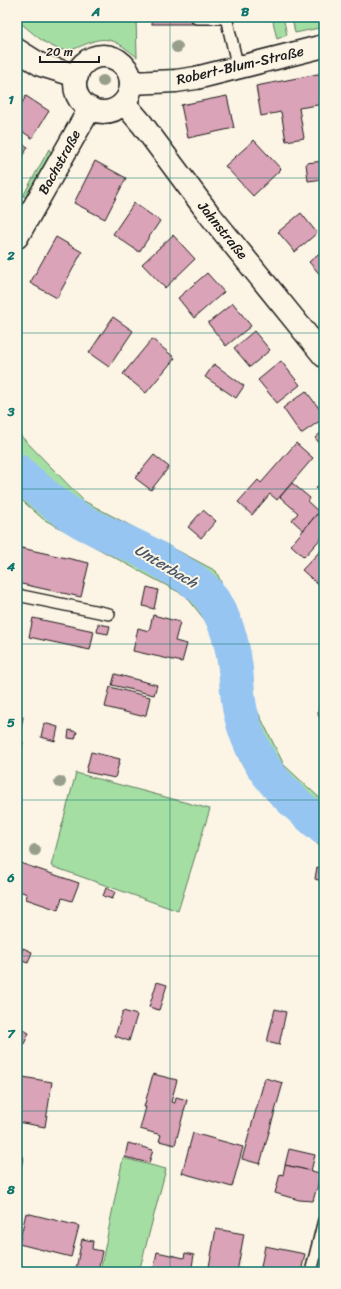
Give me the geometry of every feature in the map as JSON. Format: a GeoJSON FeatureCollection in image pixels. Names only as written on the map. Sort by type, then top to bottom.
{"type":"FeatureCollection","features":[{"type":"Feature","properties":{"kind":"street","name":"Robert-Blum-Straße"},"geometry":{"type":"LineString","coordinates":[[127,93],[238,68],[324,46]]}},
{"type":"Feature","properties":{"kind":"street"},"geometry":{"type":"LineString","coordinates":[[17,50],[31,60],[42,65],[77,76]]}},
{"type":"Feature","properties":{"kind":"street"},"geometry":{"type":"LineString","coordinates":[[97,57],[107,57],[116,60],[124,66],[129,74],[127,93],[118,108],[104,112],[96,111],[82,102],[77,94],[75,85],[77,76],[81,68],[88,61],[97,57]]}},
{"type":"Feature","properties":{"kind":"street","name":"Jahnstraße"},"geometry":{"type":"LineString","coordinates":[[127,93],[142,124],[209,214],[316,334],[324,356]]}},
{"type":"Feature","properties":{"kind":"street","name":"Bachstraße"},"geometry":{"type":"LineString","coordinates":[[17,237],[90,108]]}},
{"type":"Feature","properties":{"kind":"lane"},"geometry":{"type":"LineString","coordinates":[[197,18],[226,18],[238,68]]}},
{"type":"Feature","properties":{"kind":"lane"},"geometry":{"type":"LineString","coordinates":[[17,595],[109,614]]}},
{"type":"Feature","properties":{"kind":"lane"},"geometry":{"type":"LineString","coordinates":[[311,1272],[324,1220]]}},
{"type":"Feature","properties":{"kind":"green space"},"geometry":{"type":"Polygon","coordinates":[[[17,17],[136,17],[137,57],[119,44],[108,40],[94,41],[69,50],[63,50],[51,46],[33,34],[18,21],[17,17]]]}},
{"type":"Feature","properties":{"kind":"green space"},"geometry":{"type":"Polygon","coordinates":[[[272,17],[283,17],[287,35],[277,39],[272,17]]]}},
{"type":"Feature","properties":{"kind":"green space"},"geometry":{"type":"Polygon","coordinates":[[[292,17],[324,17],[324,27],[295,33],[292,17]]]}},
{"type":"Feature","properties":{"kind":"green space"},"geometry":{"type":"Polygon","coordinates":[[[49,149],[52,155],[27,198],[23,196],[49,149]]]}},
{"type":"Feature","properties":{"kind":"green space"},"geometry":{"type":"Polygon","coordinates":[[[17,432],[84,501],[216,571],[243,631],[255,706],[284,765],[324,802],[324,850],[270,802],[241,763],[226,719],[222,670],[211,628],[186,596],[43,519],[17,496],[17,432]]]}},
{"type":"Feature","properties":{"kind":"green space"},"geometry":{"type":"Polygon","coordinates":[[[76,773],[210,809],[178,911],[51,866],[76,773]]]}},
{"type":"Feature","properties":{"kind":"green space"},"geometry":{"type":"Polygon","coordinates":[[[123,1158],[166,1169],[139,1272],[100,1272],[123,1158]]]}},
{"type":"Feature","properties":{"kind":"building"},"geometry":{"type":"Polygon","coordinates":[[[152,17],[197,17],[197,24],[152,24],[152,17]]]}},
{"type":"Feature","properties":{"kind":"building"},"geometry":{"type":"Polygon","coordinates":[[[323,73],[324,104],[299,108],[304,138],[286,141],[281,112],[261,116],[256,86],[323,73]]]}},
{"type":"Feature","properties":{"kind":"building"},"geometry":{"type":"Polygon","coordinates":[[[26,96],[49,111],[32,138],[17,128],[17,111],[26,96]]]}},
{"type":"Feature","properties":{"kind":"building"},"geometry":{"type":"Polygon","coordinates":[[[227,96],[234,128],[188,138],[181,105],[227,96]]]}},
{"type":"Feature","properties":{"kind":"building"},"geometry":{"type":"Polygon","coordinates":[[[254,140],[281,169],[253,196],[225,166],[254,140]]]}},
{"type":"Feature","properties":{"kind":"building"},"geometry":{"type":"Polygon","coordinates":[[[17,141],[28,147],[19,162],[17,161],[17,141]]]}},
{"type":"Feature","properties":{"kind":"building"},"geometry":{"type":"Polygon","coordinates":[[[95,161],[126,178],[105,219],[74,203],[95,161]]]}},
{"type":"Feature","properties":{"kind":"building"},"geometry":{"type":"Polygon","coordinates":[[[324,161],[324,179],[308,181],[306,163],[324,161]]]}},
{"type":"Feature","properties":{"kind":"building"},"geometry":{"type":"Polygon","coordinates":[[[134,203],[160,221],[139,252],[113,234],[134,203]]]}},
{"type":"Feature","properties":{"kind":"building"},"geometry":{"type":"Polygon","coordinates":[[[301,213],[317,233],[295,252],[278,232],[301,213]]]}},
{"type":"Feature","properties":{"kind":"building"},"geometry":{"type":"Polygon","coordinates":[[[173,235],[195,259],[165,288],[142,264],[173,235]]]}},
{"type":"Feature","properties":{"kind":"building"},"geometry":{"type":"Polygon","coordinates":[[[56,237],[82,252],[57,298],[30,283],[56,237]]]}},
{"type":"Feature","properties":{"kind":"building"},"geometry":{"type":"Polygon","coordinates":[[[324,249],[324,279],[309,262],[324,249]]]}},
{"type":"Feature","properties":{"kind":"building"},"geometry":{"type":"Polygon","coordinates":[[[207,273],[224,292],[194,318],[178,298],[207,273]]]}},
{"type":"Feature","properties":{"kind":"building"},"geometry":{"type":"Polygon","coordinates":[[[233,303],[251,326],[226,346],[208,323],[233,303]]]}},
{"type":"Feature","properties":{"kind":"building"},"geometry":{"type":"Polygon","coordinates":[[[113,317],[133,331],[109,367],[89,353],[113,317]]]}},
{"type":"Feature","properties":{"kind":"building"},"geometry":{"type":"Polygon","coordinates":[[[254,331],[270,350],[250,367],[234,348],[254,331]]]}},
{"type":"Feature","properties":{"kind":"building"},"geometry":{"type":"Polygon","coordinates":[[[152,339],[175,358],[146,393],[123,374],[152,339]]]}},
{"type":"Feature","properties":{"kind":"building"},"geometry":{"type":"Polygon","coordinates":[[[281,361],[300,385],[277,403],[258,380],[281,361]]]}},
{"type":"Feature","properties":{"kind":"building"},"geometry":{"type":"Polygon","coordinates":[[[214,364],[244,386],[236,398],[205,377],[214,364]]]}},
{"type":"Feature","properties":{"kind":"building"},"geometry":{"type":"Polygon","coordinates":[[[306,391],[324,415],[324,418],[301,434],[283,408],[306,391]]]}},
{"type":"Feature","properties":{"kind":"building"},"geometry":{"type":"Polygon","coordinates":[[[324,430],[324,448],[315,438],[324,430]]]}},
{"type":"Feature","properties":{"kind":"building"},"geometry":{"type":"Polygon","coordinates":[[[296,443],[313,458],[277,500],[270,494],[252,515],[238,502],[258,480],[261,483],[296,443]]]}},
{"type":"Feature","properties":{"kind":"building"},"geometry":{"type":"Polygon","coordinates":[[[154,455],[169,467],[151,490],[135,478],[154,455]]]}},
{"type":"Feature","properties":{"kind":"building"},"geometry":{"type":"Polygon","coordinates":[[[324,480],[324,495],[316,488],[324,480]]]}},
{"type":"Feature","properties":{"kind":"building"},"geometry":{"type":"Polygon","coordinates":[[[292,483],[310,498],[308,502],[319,512],[303,530],[292,520],[298,513],[280,497],[292,483]]]}},
{"type":"Feature","properties":{"kind":"building"},"geometry":{"type":"Polygon","coordinates":[[[203,510],[216,521],[201,538],[188,527],[203,510]]]}},
{"type":"Feature","properties":{"kind":"building"},"geometry":{"type":"Polygon","coordinates":[[[317,514],[324,520],[324,535],[304,557],[291,545],[317,514]]]}},
{"type":"Feature","properties":{"kind":"building"},"geometry":{"type":"Polygon","coordinates":[[[17,547],[89,563],[81,597],[17,583],[17,547]]]}},
{"type":"Feature","properties":{"kind":"building"},"geometry":{"type":"Polygon","coordinates":[[[324,547],[324,588],[323,589],[302,570],[324,547]]]}},
{"type":"Feature","properties":{"kind":"building"},"geometry":{"type":"Polygon","coordinates":[[[147,587],[158,590],[154,609],[143,606],[147,587]]]}},
{"type":"Feature","properties":{"kind":"building"},"geometry":{"type":"Polygon","coordinates":[[[153,615],[180,622],[175,641],[187,644],[182,662],[133,651],[138,628],[149,631],[153,615]]]}},
{"type":"Feature","properties":{"kind":"building"},"geometry":{"type":"Polygon","coordinates":[[[33,618],[94,631],[90,650],[29,637],[33,618]]]}},
{"type":"Feature","properties":{"kind":"building"},"geometry":{"type":"Polygon","coordinates":[[[98,624],[110,626],[108,634],[97,632],[98,624]]]}},
{"type":"Feature","properties":{"kind":"building"},"geometry":{"type":"Polygon","coordinates":[[[115,674],[157,685],[154,695],[112,685],[115,674]]]}},
{"type":"Feature","properties":{"kind":"building"},"geometry":{"type":"Polygon","coordinates":[[[110,687],[150,697],[146,715],[141,716],[105,707],[110,687]]]}},
{"type":"Feature","properties":{"kind":"building"},"geometry":{"type":"Polygon","coordinates":[[[324,698],[324,723],[318,714],[319,706],[324,698]]]}},
{"type":"Feature","properties":{"kind":"building"},"geometry":{"type":"Polygon","coordinates":[[[17,716],[23,717],[20,733],[17,733],[17,716]]]}},
{"type":"Feature","properties":{"kind":"building"},"geometry":{"type":"Polygon","coordinates":[[[44,723],[58,727],[55,741],[41,737],[44,723]]]}},
{"type":"Feature","properties":{"kind":"building"},"geometry":{"type":"Polygon","coordinates":[[[69,730],[77,732],[75,739],[68,738],[69,730]]]}},
{"type":"Feature","properties":{"kind":"building"},"geometry":{"type":"Polygon","coordinates":[[[17,740],[23,742],[20,757],[17,757],[17,740]]]}},
{"type":"Feature","properties":{"kind":"building"},"geometry":{"type":"Polygon","coordinates":[[[91,752],[120,759],[115,778],[86,772],[91,752]]]}},
{"type":"Feature","properties":{"kind":"building"},"geometry":{"type":"Polygon","coordinates":[[[20,863],[79,883],[72,901],[62,898],[58,910],[26,899],[27,894],[17,890],[17,870],[20,863]]]}},
{"type":"Feature","properties":{"kind":"building"},"geometry":{"type":"Polygon","coordinates":[[[317,867],[324,869],[322,881],[315,879],[317,867]]]}},
{"type":"Feature","properties":{"kind":"building"},"geometry":{"type":"Polygon","coordinates":[[[106,888],[115,892],[112,899],[103,896],[106,888]]]}},
{"type":"Feature","properties":{"kind":"building"},"geometry":{"type":"Polygon","coordinates":[[[23,948],[32,952],[28,963],[19,960],[23,948]]]}},
{"type":"Feature","properties":{"kind":"building"},"geometry":{"type":"Polygon","coordinates":[[[157,982],[167,985],[159,1010],[149,1007],[157,982]]]}},
{"type":"Feature","properties":{"kind":"building"},"geometry":{"type":"Polygon","coordinates":[[[275,1009],[286,1012],[279,1045],[267,1042],[275,1009]]]}},
{"type":"Feature","properties":{"kind":"building"},"geometry":{"type":"Polygon","coordinates":[[[123,1011],[137,1015],[129,1041],[115,1036],[123,1011]]]}},
{"type":"Feature","properties":{"kind":"building"},"geometry":{"type":"Polygon","coordinates":[[[17,1027],[29,1033],[17,1059],[17,1027]]]}},
{"type":"Feature","properties":{"kind":"building"},"geometry":{"type":"Polygon","coordinates":[[[153,1074],[177,1080],[171,1102],[175,1103],[176,1097],[187,1100],[175,1145],[159,1141],[161,1135],[140,1129],[153,1074]]]}},
{"type":"Feature","properties":{"kind":"building"},"geometry":{"type":"Polygon","coordinates":[[[17,1076],[52,1082],[45,1127],[17,1122],[17,1076]]]}},
{"type":"Feature","properties":{"kind":"building"},"geometry":{"type":"Polygon","coordinates":[[[265,1078],[283,1083],[260,1164],[242,1159],[265,1078]]]}},
{"type":"Feature","properties":{"kind":"building"},"geometry":{"type":"Polygon","coordinates":[[[193,1133],[243,1147],[232,1187],[182,1173],[193,1133]]]}},
{"type":"Feature","properties":{"kind":"building"},"geometry":{"type":"Polygon","coordinates":[[[128,1143],[153,1150],[149,1163],[125,1157],[128,1143]]]}},
{"type":"Feature","properties":{"kind":"building"},"geometry":{"type":"Polygon","coordinates":[[[289,1149],[315,1155],[311,1171],[285,1165],[289,1149]]]}},
{"type":"Feature","properties":{"kind":"building"},"geometry":{"type":"Polygon","coordinates":[[[17,1156],[23,1157],[17,1189],[17,1156]]]}},
{"type":"Feature","properties":{"kind":"building"},"geometry":{"type":"Polygon","coordinates":[[[285,1165],[320,1173],[317,1190],[313,1201],[299,1200],[275,1193],[280,1174],[283,1175],[285,1165]]]}},
{"type":"Feature","properties":{"kind":"building"},"geometry":{"type":"Polygon","coordinates":[[[26,1213],[79,1226],[71,1257],[19,1244],[26,1213]]]}},
{"type":"Feature","properties":{"kind":"building"},"geometry":{"type":"Polygon","coordinates":[[[216,1229],[244,1234],[237,1272],[208,1272],[216,1229]]]}},
{"type":"Feature","properties":{"kind":"building"},"geometry":{"type":"Polygon","coordinates":[[[82,1239],[93,1241],[92,1249],[102,1251],[98,1272],[76,1269],[82,1239]]]}},
{"type":"Feature","properties":{"kind":"building"},"geometry":{"type":"Polygon","coordinates":[[[265,1246],[305,1254],[301,1272],[260,1272],[265,1246]]]}},
{"type":"Feature","properties":{"kind":"building"},"geometry":{"type":"Polygon","coordinates":[[[157,1252],[184,1258],[185,1253],[194,1255],[191,1272],[153,1272],[157,1252]]]}},
{"type":"Feature","properties":{"kind":"waterway","name":"Unterbach"},"geometry":{"type":"LineString","coordinates":[[17,471],[48,498],[72,516],[151,555],[192,580],[209,595],[223,620],[232,647],[240,710],[253,748],[261,763],[282,790],[324,828]]}}]}
